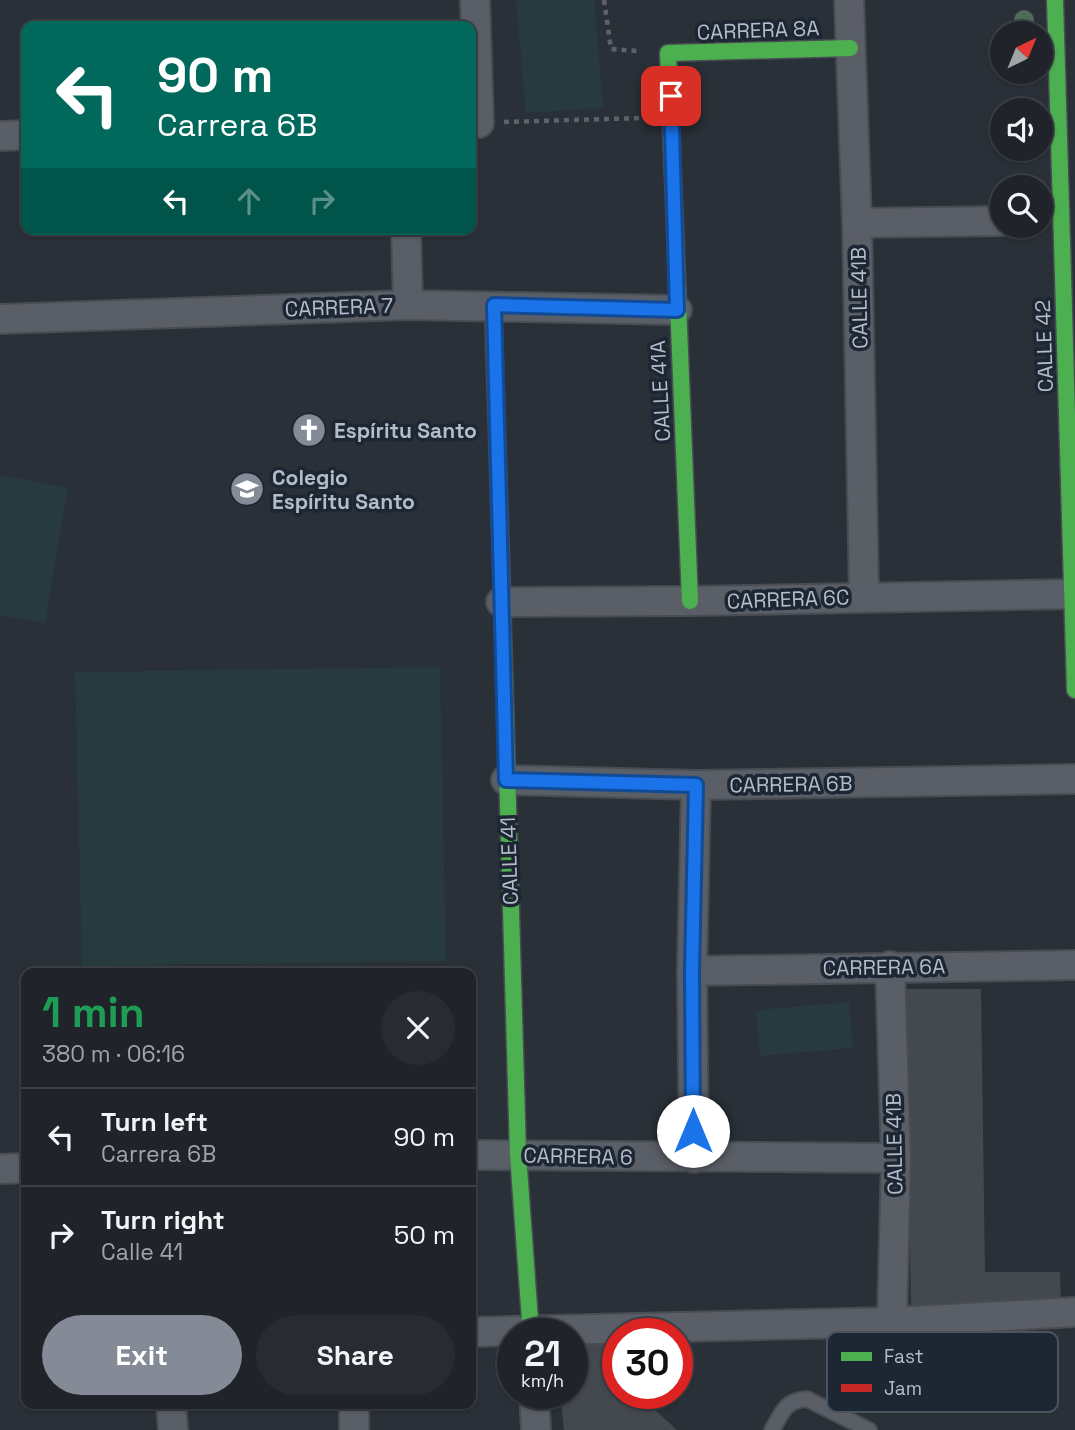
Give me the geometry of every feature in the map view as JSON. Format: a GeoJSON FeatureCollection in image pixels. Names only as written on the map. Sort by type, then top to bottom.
{"type":"FeatureCollection","features":[{"type":"Feature","properties":{"kind":"street"},"geometry":{"type":"LineString","coordinates":[[475,0],[475,21]]}},
{"type":"Feature","properties":{"kind":"street","name":"CALLE 41B"},"geometry":{"type":"LineString","coordinates":[[849,0],[858,223],[863,596]]}},
{"type":"Feature","properties":{"kind":"street","name":"CALLE 42"},"geometry":{"type":"LineString","coordinates":[[1055,0],[1059,220],[1071,405],[1075,690]]}},
{"type":"Feature","properties":{"kind":"street","name":"CARRERA 8A"},"geometry":{"type":"LineString","coordinates":[[668,53],[850,48]]}},
{"type":"Feature","properties":{"kind":"street","name":"CALLE 41A"},"geometry":{"type":"LineString","coordinates":[[668,53],[690,601]]}},
{"type":"Feature","properties":{"kind":"street"},"geometry":{"type":"LineString","coordinates":[[0,136],[21,135]]}},
{"type":"Feature","properties":{"kind":"street"},"geometry":{"type":"LineString","coordinates":[[858,223],[990,221]]}},
{"type":"Feature","properties":{"kind":"street"},"geometry":{"type":"LineString","coordinates":[[406,235],[408,305]]}},
{"type":"Feature","properties":{"kind":"street","name":"CARRERA 7"},"geometry":{"type":"LineString","coordinates":[[0,319],[408,305],[677,310]]}},
{"type":"Feature","properties":{"kind":"street","name":"CALLE 41"},"geometry":{"type":"LineString","coordinates":[[494,305],[518,1154],[530,1318]]}},
{"type":"Feature","properties":{"kind":"street","name":"CARRERA 6C"},"geometry":{"type":"LineString","coordinates":[[501,602],[1074,594]]}},
{"type":"Feature","properties":{"kind":"street","name":"CARRERA 6B"},"geometry":{"type":"LineString","coordinates":[[506,780],[696,785],[1075,779]]}},
{"type":"Feature","properties":{"kind":"street"},"geometry":{"type":"LineString","coordinates":[[694,1158],[692,971],[696,785]]}},
{"type":"Feature","properties":{"kind":"street","name":"CARRERA 6A"},"geometry":{"type":"LineString","coordinates":[[692,971],[1075,965]]}},
{"type":"Feature","properties":{"kind":"street","name":"CALLE 41B"},"geometry":{"type":"LineString","coordinates":[[890,966],[896,1157],[892,1322]]}},
{"type":"Feature","properties":{"kind":"street","name":"CARRERA 6"},"geometry":{"type":"LineString","coordinates":[[476,1156],[896,1157]]}},
{"type":"Feature","properties":{"kind":"street"},"geometry":{"type":"LineString","coordinates":[[0,1169],[21,1168]]}},
{"type":"Feature","properties":{"kind":"street"},"geometry":{"type":"LineString","coordinates":[[588,1330],[892,1322],[1075,1312]]}},
{"type":"Feature","properties":{"kind":"street"},"geometry":{"type":"LineString","coordinates":[[476,1332],[497,1332]]}},
{"type":"Feature","properties":{"kind":"street"},"geometry":{"type":"LineString","coordinates":[[171,1409],[173,1430]]}},
{"type":"Feature","properties":{"kind":"street"},"geometry":{"type":"LineString","coordinates":[[354,1409],[354,1430]]}},
{"type":"Feature","properties":{"kind":"street"},"geometry":{"type":"LineString","coordinates":[[535,1409],[536,1430]]}},
{"type":"Feature","properties":{"kind":"lane"},"geometry":{"type":"LineString","coordinates":[[772,1430],[786,1406],[795,1400],[807,1399],[827,1409]]}},
{"type":"Feature","properties":{"kind":"lane"},"geometry":{"type":"LineString","coordinates":[[833,1412],[869,1430]]}},
{"type":"Feature","properties":{"kind":"path"},"geometry":{"type":"LineString","coordinates":[[604,0],[611,49],[668,53]]}},
{"type":"Feature","properties":{"kind":"path"},"geometry":{"type":"LineString","coordinates":[[476,123],[672,117]]}},
{"type":"Feature","properties":{"kind":"green space"},"geometry":{"type":"Polygon","coordinates":[[[516,0],[594,0],[603,108],[526,113],[516,0]]]}},
{"type":"Feature","properties":{"kind":"green space"},"geometry":{"type":"Polygon","coordinates":[[[0,475],[68,488],[45,623],[0,615],[0,475]]]}},
{"type":"Feature","properties":{"kind":"green space"},"geometry":{"type":"Polygon","coordinates":[[[440,667],[446,961],[82,966],[75,672],[440,667]]]}},
{"type":"Feature","properties":{"kind":"green space"},"geometry":{"type":"Polygon","coordinates":[[[849,1002],[853,1048],[760,1056],[756,1010],[849,1002]]]}},
{"type":"Feature","properties":{"kind":"building"},"geometry":{"type":"Polygon","coordinates":[[[906,989],[981,989],[985,1272],[1060,1272],[1061,1309],[911,1309],[906,989]]]}},
{"type":"Feature","properties":{"kind":"building"},"geometry":{"type":"Polygon","coordinates":[[[588,1340],[602,1341],[602,1409],[654,1409],[677,1430],[564,1430],[562,1409],[588,1409],[588,1340]]]}},
{"type":"Feature","properties":{"kind":"traffic: fast"},"geometry":{"type":"LineString","coordinates":[[1055,0],[1075,690]]}},
{"type":"Feature","properties":{"kind":"traffic: fast"},"geometry":{"type":"LineString","coordinates":[[690,601],[668,53],[850,48]]}},
{"type":"Feature","properties":{"kind":"traffic: fast"},"geometry":{"type":"LineString","coordinates":[[501,561],[518,1154],[530,1318]]}},
{"type":"Feature","properties":{"kind":"traffic: jam"},"geometry":{"type":"LineString","coordinates":[[493,305],[501,561]]}},
{"type":"Feature","properties":{"kind":"place","name":"Espíritu Santo"},"geometry":{"type":"Point","coordinates":[309,430]}},
{"type":"Feature","properties":{"kind":"place","name":"Colegio Espíritu Santo"},"geometry":{"type":"Point","coordinates":[247,489]}},
{"type":"Feature","properties":{"kind":"route"},"geometry":{"type":"LineString","coordinates":[[671,96],[677,310],[494,305],[506,780],[696,785],[692,971],[693,1131]]}}]}
